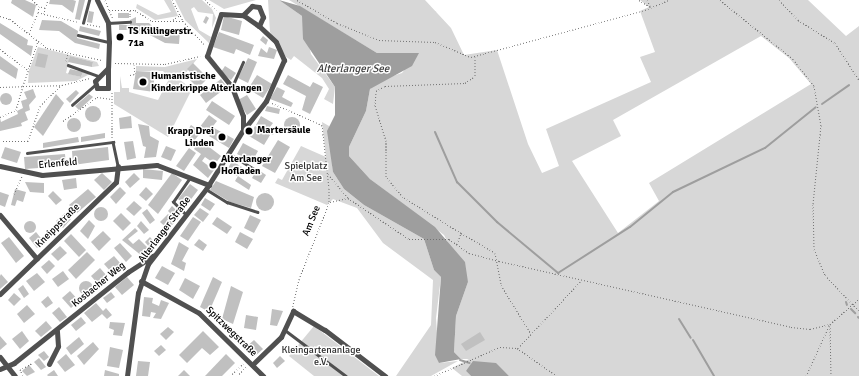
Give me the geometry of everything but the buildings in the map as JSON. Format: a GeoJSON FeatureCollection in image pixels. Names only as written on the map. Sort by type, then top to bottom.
{"type":"FeatureCollection","features":[{"type":"Feature","properties":{"kind":"street"},"geometry":{"type":"LineString","coordinates":[[97,0],[108,26],[109,42],[108,88],[97,88],[96,85],[98,74],[108,68]]}},
{"type":"Feature","properties":{"kind":"street"},"geometry":{"type":"LineString","coordinates":[[244,130],[243,116],[232,87],[207,56],[221,14],[243,15],[252,6],[260,7],[263,17],[260,26]]}},
{"type":"Feature","properties":{"kind":"street","name":"Alterlanger Straße"},"geometry":{"type":"LineString","coordinates":[[127,376],[142,281],[154,256],[207,187],[230,154],[244,130],[266,101],[284,60],[276,42],[260,26],[243,15]]}},
{"type":"Feature","properties":{"kind":"street","name":"Erlenfeld"},"geometry":{"type":"LineString","coordinates":[[0,166],[22,173],[42,175],[118,166],[164,166],[191,177],[207,187]]}},
{"type":"Feature","properties":{"kind":"street","name":"Kneippstraße"},"geometry":{"type":"LineString","coordinates":[[0,294],[116,182],[118,166]]}},
{"type":"Feature","properties":{"kind":"street"},"geometry":{"type":"LineString","coordinates":[[0,215],[36,259]]}},
{"type":"Feature","properties":{"kind":"street","name":"Kosbacher Weg"},"geometry":{"type":"LineString","coordinates":[[0,368],[7,366],[57,331],[128,272],[154,256]]}},
{"type":"Feature","properties":{"kind":"street","name":"Spitzwegstraße"},"geometry":{"type":"LineString","coordinates":[[142,281],[199,313],[264,376]]}},
{"type":"Feature","properties":{"kind":"street"},"geometry":{"type":"LineString","coordinates":[[253,364],[285,330],[293,311],[325,330],[385,376]]}},
{"type":"Feature","properties":{"kind":"street"},"geometry":{"type":"LineString","coordinates":[[49,364],[58,346],[57,331]]}},
{"type":"Feature","properties":{"kind":"street"},"geometry":{"type":"LineString","coordinates":[[0,357],[15,376]]}},
{"type":"Feature","properties":{"kind":"lane"},"geometry":{"type":"LineString","coordinates":[[82,23],[89,0]]}},
{"type":"Feature","properties":{"kind":"lane"},"geometry":{"type":"LineString","coordinates":[[108,26],[130,22]]}},
{"type":"Feature","properties":{"kind":"lane"},"geometry":{"type":"LineString","coordinates":[[78,34],[109,42]]}},
{"type":"Feature","properties":{"kind":"lane"},"geometry":{"type":"LineString","coordinates":[[232,87],[243,62]]}},
{"type":"Feature","properties":{"kind":"lane"},"geometry":{"type":"LineString","coordinates":[[68,65],[98,74]]}},
{"type":"Feature","properties":{"kind":"lane"},"geometry":{"type":"LineString","coordinates":[[72,105],[96,85]]}},
{"type":"Feature","properties":{"kind":"lane"},"geometry":{"type":"LineString","coordinates":[[113,142],[118,166]]}},
{"type":"Feature","properties":{"kind":"lane","name":"Erlenfeld"},"geometry":{"type":"LineString","coordinates":[[27,153],[113,142]]}},
{"type":"Feature","properties":{"kind":"lane"},"geometry":{"type":"LineString","coordinates":[[230,154],[254,169]]}},
{"type":"Feature","properties":{"kind":"lane"},"geometry":{"type":"LineString","coordinates":[[186,215],[172,202],[191,177]]}},
{"type":"Feature","properties":{"kind":"lane"},"geometry":{"type":"LineString","coordinates":[[207,187],[232,204],[257,212]]}},
{"type":"Feature","properties":{"kind":"lane"},"geometry":{"type":"LineString","coordinates":[[285,330],[346,376]]}},
{"type":"Feature","properties":{"kind":"path"},"geometry":{"type":"LineString","coordinates":[[32,0],[40,6],[46,8]]}},
{"type":"Feature","properties":{"kind":"path"},"geometry":{"type":"LineString","coordinates":[[44,14],[48,0]]}},
{"type":"Feature","properties":{"kind":"path"},"geometry":{"type":"LineString","coordinates":[[172,0],[182,21],[209,49]]}},
{"type":"Feature","properties":{"kind":"path"},"geometry":{"type":"LineString","coordinates":[[205,0],[221,14]]}},
{"type":"Feature","properties":{"kind":"path"},"geometry":{"type":"LineString","coordinates":[[297,0],[337,23],[379,40],[435,42],[475,57],[650,7],[668,0]]}},
{"type":"Feature","properties":{"kind":"path"},"geometry":{"type":"LineString","coordinates":[[639,0],[650,7]]}},
{"type":"Feature","properties":{"kind":"path"},"geometry":{"type":"LineString","coordinates":[[647,0],[650,7]]}},
{"type":"Feature","properties":{"kind":"path"},"geometry":{"type":"LineString","coordinates":[[720,0],[793,59],[814,86],[821,126],[813,204],[814,249],[824,275],[859,310]]}},
{"type":"Feature","properties":{"kind":"path"},"geometry":{"type":"LineString","coordinates":[[779,0],[798,20],[835,43],[859,80]]}},
{"type":"Feature","properties":{"kind":"path"},"geometry":{"type":"LineString","coordinates":[[29,33],[40,6]]}},
{"type":"Feature","properties":{"kind":"path"},"geometry":{"type":"LineString","coordinates":[[110,10],[130,10],[152,21],[182,21]]}},
{"type":"Feature","properties":{"kind":"path"},"geometry":{"type":"LineString","coordinates":[[130,10],[130,22]]}},
{"type":"Feature","properties":{"kind":"path"},"geometry":{"type":"LineString","coordinates":[[38,12],[82,23],[108,26]]}},
{"type":"Feature","properties":{"kind":"path"},"geometry":{"type":"LineString","coordinates":[[173,20],[180,15]]}},
{"type":"Feature","properties":{"kind":"path"},"geometry":{"type":"LineString","coordinates":[[0,16],[29,33],[47,48],[108,61],[134,64],[165,64],[207,56]]}},
{"type":"Feature","properties":{"kind":"path"},"geometry":{"type":"LineString","coordinates":[[78,34],[82,23]]}},
{"type":"Feature","properties":{"kind":"path"},"geometry":{"type":"LineString","coordinates":[[0,117],[16,110],[27,69],[32,66],[38,41]]}},
{"type":"Feature","properties":{"kind":"path"},"geometry":{"type":"LineString","coordinates":[[0,49],[27,69]]}},
{"type":"Feature","properties":{"kind":"path"},"geometry":{"type":"LineString","coordinates":[[68,53],[68,65]]}},
{"type":"Feature","properties":{"kind":"path"},"geometry":{"type":"LineString","coordinates":[[475,57],[475,76],[465,83],[385,86],[376,91],[375,106],[386,141],[386,177],[403,196],[461,233],[488,246],[499,261],[502,285],[531,334]]}},
{"type":"Feature","properties":{"kind":"path"},"geometry":{"type":"LineString","coordinates":[[130,75],[135,74],[134,64]]}},
{"type":"Feature","properties":{"kind":"path"},"geometry":{"type":"LineString","coordinates":[[0,87],[62,85],[81,82],[98,74]]}},
{"type":"Feature","properties":{"kind":"path"},"geometry":{"type":"LineString","coordinates":[[3,141],[28,141],[40,106],[62,85]]}},
{"type":"Feature","properties":{"kind":"path"},"geometry":{"type":"LineString","coordinates":[[108,88],[112,90],[113,142]]}},
{"type":"Feature","properties":{"kind":"path"},"geometry":{"type":"LineString","coordinates":[[63,121],[97,97],[112,99]]}},
{"type":"Feature","properties":{"kind":"path","name":"Am See"},"geometry":{"type":"LineString","coordinates":[[266,101],[322,125],[328,174],[329,203],[296,286],[293,311]]}},
{"type":"Feature","properties":{"kind":"path"},"geometry":{"type":"LineString","coordinates":[[14,194],[22,173]]}},
{"type":"Feature","properties":{"kind":"path"},"geometry":{"type":"LineString","coordinates":[[328,174],[348,198],[400,234],[424,240],[449,239],[469,253],[499,261],[581,281],[791,327],[810,329],[830,324]]}},
{"type":"Feature","properties":{"kind":"path"},"geometry":{"type":"LineString","coordinates":[[329,203],[338,198],[348,198]]}},
{"type":"Feature","properties":{"kind":"path"},"geometry":{"type":"LineString","coordinates":[[457,244],[461,233]]}},
{"type":"Feature","properties":{"kind":"path"},"geometry":{"type":"LineString","coordinates":[[517,348],[581,281]]}},
{"type":"Feature","properties":{"kind":"path"},"geometry":{"type":"LineString","coordinates":[[806,376],[830,324],[859,299]]}},
{"type":"Feature","properties":{"kind":"path"},"geometry":{"type":"LineString","coordinates":[[830,324],[831,376]]}},
{"type":"Feature","properties":{"kind":"path"},"geometry":{"type":"LineString","coordinates":[[434,376],[462,361],[500,347],[517,348],[557,376]]}},
{"type":"Feature","properties":{"kind":"path"},"geometry":{"type":"LineString","coordinates":[[230,376],[248,360]]}},
{"type":"Feature","properties":{"kind":"path"},"geometry":{"type":"LineString","coordinates":[[22,375],[20,370],[32,363]]}},
{"type":"Feature","properties":{"kind":"path"},"geometry":{"type":"LineString","coordinates":[[237,376],[253,364]]}},
{"type":"Feature","properties":{"kind":"green space"},"geometry":{"type":"Polygon","coordinates":[[[164,0],[171,0],[178,16],[155,20],[136,8],[137,4],[158,15],[171,12],[164,0]]]}},
{"type":"Feature","properties":{"kind":"green space"},"geometry":{"type":"Polygon","coordinates":[[[175,0],[202,0],[212,9],[216,18],[212,28],[213,14],[198,12],[194,7],[191,9],[199,30],[211,37],[209,43],[185,20],[175,0]]]}},
{"type":"Feature","properties":{"kind":"green space"},"geometry":{"type":"Polygon","coordinates":[[[209,0],[256,0],[224,9],[209,0]]]}},
{"type":"Feature","properties":{"kind":"green space"},"geometry":{"type":"Polygon","coordinates":[[[268,0],[279,0],[302,16],[311,54],[335,87],[333,104],[324,99],[329,89],[322,78],[294,56],[291,60],[286,57],[270,32],[268,0]]]}},
{"type":"Feature","properties":{"kind":"green space"},"geometry":{"type":"Polygon","coordinates":[[[289,0],[425,0],[451,28],[464,55],[497,50],[528,144],[542,173],[559,166],[546,129],[651,82],[640,57],[655,52],[640,11],[649,7],[640,0],[808,0],[846,36],[859,26],[859,376],[509,376],[495,363],[466,371],[471,376],[462,376],[452,368],[469,359],[461,359],[454,352],[456,316],[468,282],[444,235],[370,179],[349,156],[349,147],[366,111],[370,89],[380,80],[402,73],[418,53],[377,53],[289,0]],[[761,36],[613,120],[621,136],[572,161],[618,233],[659,201],[649,183],[811,84],[789,58],[761,36]]]}},
{"type":"Feature","properties":{"kind":"green space"},"geometry":{"type":"Polygon","coordinates":[[[38,47],[97,62],[99,66],[92,67],[93,62],[70,56],[66,73],[81,77],[83,72],[90,74],[76,81],[28,83],[29,71],[38,47]]]}},
{"type":"Feature","properties":{"kind":"green space"},"geometry":{"type":"Polygon","coordinates":[[[197,59],[180,80],[192,89],[168,137],[114,104],[114,92],[120,92],[120,76],[122,88],[129,88],[129,92],[158,100],[169,79],[163,71],[136,71],[136,66],[165,67],[197,59]]]}},
{"type":"Feature","properties":{"kind":"green space","name":"Spielplatz Am See"},"geometry":{"type":"Polygon","coordinates":[[[322,122],[329,126],[333,172],[344,189],[364,205],[424,239],[434,270],[441,277],[436,318],[439,363],[458,361],[431,376],[396,376],[431,325],[433,280],[383,243],[357,208],[333,199],[327,205],[275,183],[278,178],[282,180],[301,146],[326,157],[322,122]]]}},
{"type":"Feature","properties":{"kind":"green space","name":"Kleingartenanlage e.V."},"geometry":{"type":"Polygon","coordinates":[[[314,326],[379,376],[314,376],[289,356],[314,326]]]}},
{"type":"Feature","properties":{"kind":"water","name":"Alterlanger See"},"geometry":{"type":"Polygon","coordinates":[[[279,0],[300,6],[377,53],[419,53],[412,66],[370,89],[366,111],[349,147],[349,156],[370,179],[435,227],[465,262],[468,282],[456,316],[454,352],[461,359],[439,363],[435,355],[441,277],[434,270],[424,239],[364,205],[344,189],[333,172],[327,131],[335,115],[335,87],[303,39],[302,16],[279,0]]]}},
{"type":"Feature","properties":{"kind":"water"},"geometry":{"type":"Polygon","coordinates":[[[473,361],[496,363],[509,376],[471,376],[466,371],[473,361]]]}},
{"type":"Feature","properties":{"kind":"waterway"},"geometry":{"type":"LineString","coordinates":[[822,104],[849,85]]}},
{"type":"Feature","properties":{"kind":"waterway"},"geometry":{"type":"LineString","coordinates":[[435,132],[457,182],[497,222],[558,273],[630,227],[673,192],[765,148],[816,107]]}},
{"type":"Feature","properties":{"kind":"waterway"},"geometry":{"type":"LineString","coordinates":[[851,309],[855,313]]}},
{"type":"Feature","properties":{"kind":"waterway"},"geometry":{"type":"LineString","coordinates":[[679,319],[691,338]]}},
{"type":"Feature","properties":{"kind":"waterway"},"geometry":{"type":"LineString","coordinates":[[693,340],[714,376]]}},
{"type":"Feature","properties":{"kind":"waterway"},"geometry":{"type":"LineString","coordinates":[[460,360],[470,363]]}},
{"type":"Feature","properties":{"kind":"place","name":"TS Killingerstr. 71a"},"geometry":{"type":"Point","coordinates":[120,37]}},
{"type":"Feature","properties":{"kind":"place","name":"Humanistische Kinderkrippe Alterlangen"},"geometry":{"type":"Point","coordinates":[143,82]}},
{"type":"Feature","properties":{"kind":"place","name":"Martersäule"},"geometry":{"type":"Point","coordinates":[249,131]}},
{"type":"Feature","properties":{"kind":"place","name":"Krapp Drei Linden"},"geometry":{"type":"Point","coordinates":[222,137]}},
{"type":"Feature","properties":{"kind":"place","name":"Alterlanger Hofladen"},"geometry":{"type":"Point","coordinates":[213,165]}}]}
